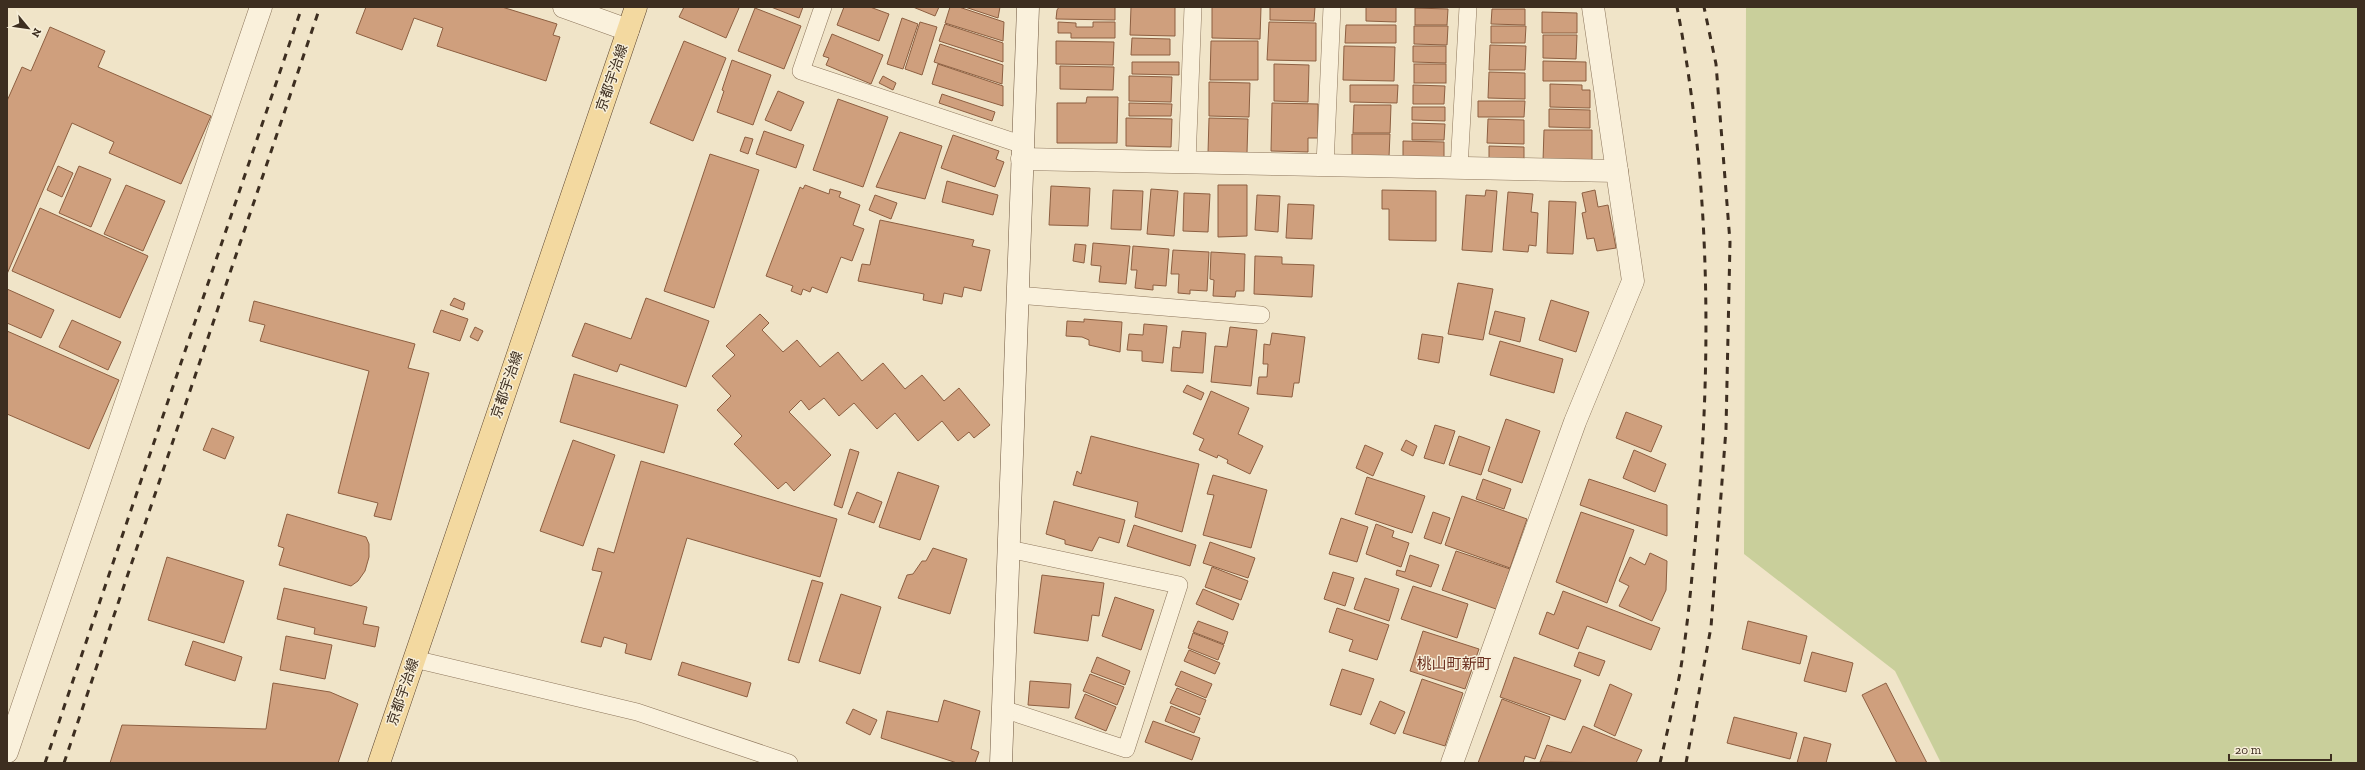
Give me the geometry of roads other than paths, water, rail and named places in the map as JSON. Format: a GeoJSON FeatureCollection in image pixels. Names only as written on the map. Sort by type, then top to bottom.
{"type":"FeatureCollection","features":[{"type":"Feature","properties":{"kind":"main road","name":"京都宇治線"},"geometry":{"type":"LineString","coordinates":[[379,763],[636,7]]}},
{"type":"Feature","properties":{"kind":"street"},"geometry":{"type":"LineString","coordinates":[[7,752],[261,7]]}},
{"type":"Feature","properties":{"kind":"street"},"geometry":{"type":"LineString","coordinates":[[564,7],[628,30]]}},
{"type":"Feature","properties":{"kind":"street"},"geometry":{"type":"LineString","coordinates":[[1001,763],[1028,7]]}},
{"type":"Feature","properties":{"kind":"street"},"geometry":{"type":"LineString","coordinates":[[1452,763],[1575,422],[1633,281],[1593,7]]}},
{"type":"Feature","properties":{"kind":"street"},"geometry":{"type":"LineString","coordinates":[[1023,152],[1187,162],[1617,171]]}},
{"type":"Feature","properties":{"kind":"lane"},"geometry":{"type":"LineString","coordinates":[[823,7],[801,71],[1023,152]]}},
{"type":"Feature","properties":{"kind":"lane"},"geometry":{"type":"LineString","coordinates":[[1187,162],[1193,7]]}},
{"type":"Feature","properties":{"kind":"lane"},"geometry":{"type":"LineString","coordinates":[[1325,165],[1332,7]]}},
{"type":"Feature","properties":{"kind":"lane"},"geometry":{"type":"LineString","coordinates":[[1459,168],[1468,7]]}},
{"type":"Feature","properties":{"kind":"lane"},"geometry":{"type":"LineString","coordinates":[[1017,295],[1261,316]]}},
{"type":"Feature","properties":{"kind":"lane"},"geometry":{"type":"LineString","coordinates":[[1003,709],[1126,749],[1179,585],[1009,549]]}},
{"type":"Feature","properties":{"kind":"lane"},"geometry":{"type":"LineString","coordinates":[[414,659],[637,712],[789,763]]}},
{"type":"Feature","properties":{"kind":"railway"},"geometry":{"type":"LineString","coordinates":[[45,763],[302,7]]}},
{"type":"Feature","properties":{"kind":"railway"},"geometry":{"type":"LineString","coordinates":[[64,763],[320,7]]}},
{"type":"Feature","properties":{"kind":"railway"},"geometry":{"type":"LineString","coordinates":[[1660,763],[1680,673],[1686,632],[1698,510],[1705,384],[1705,258],[1701,195],[1696,132],[1688,69],[1677,7]]}},
{"type":"Feature","properties":{"kind":"railway"},"geometry":{"type":"LineString","coordinates":[[1686,763],[1711,627],[1726,429],[1730,242],[1716,64],[1704,7]]}},
{"type":"Feature","properties":{"kind":"district","name":"桃山町新町"},"geometry":{"type":"Point","coordinates":[1454,664]}}]}
